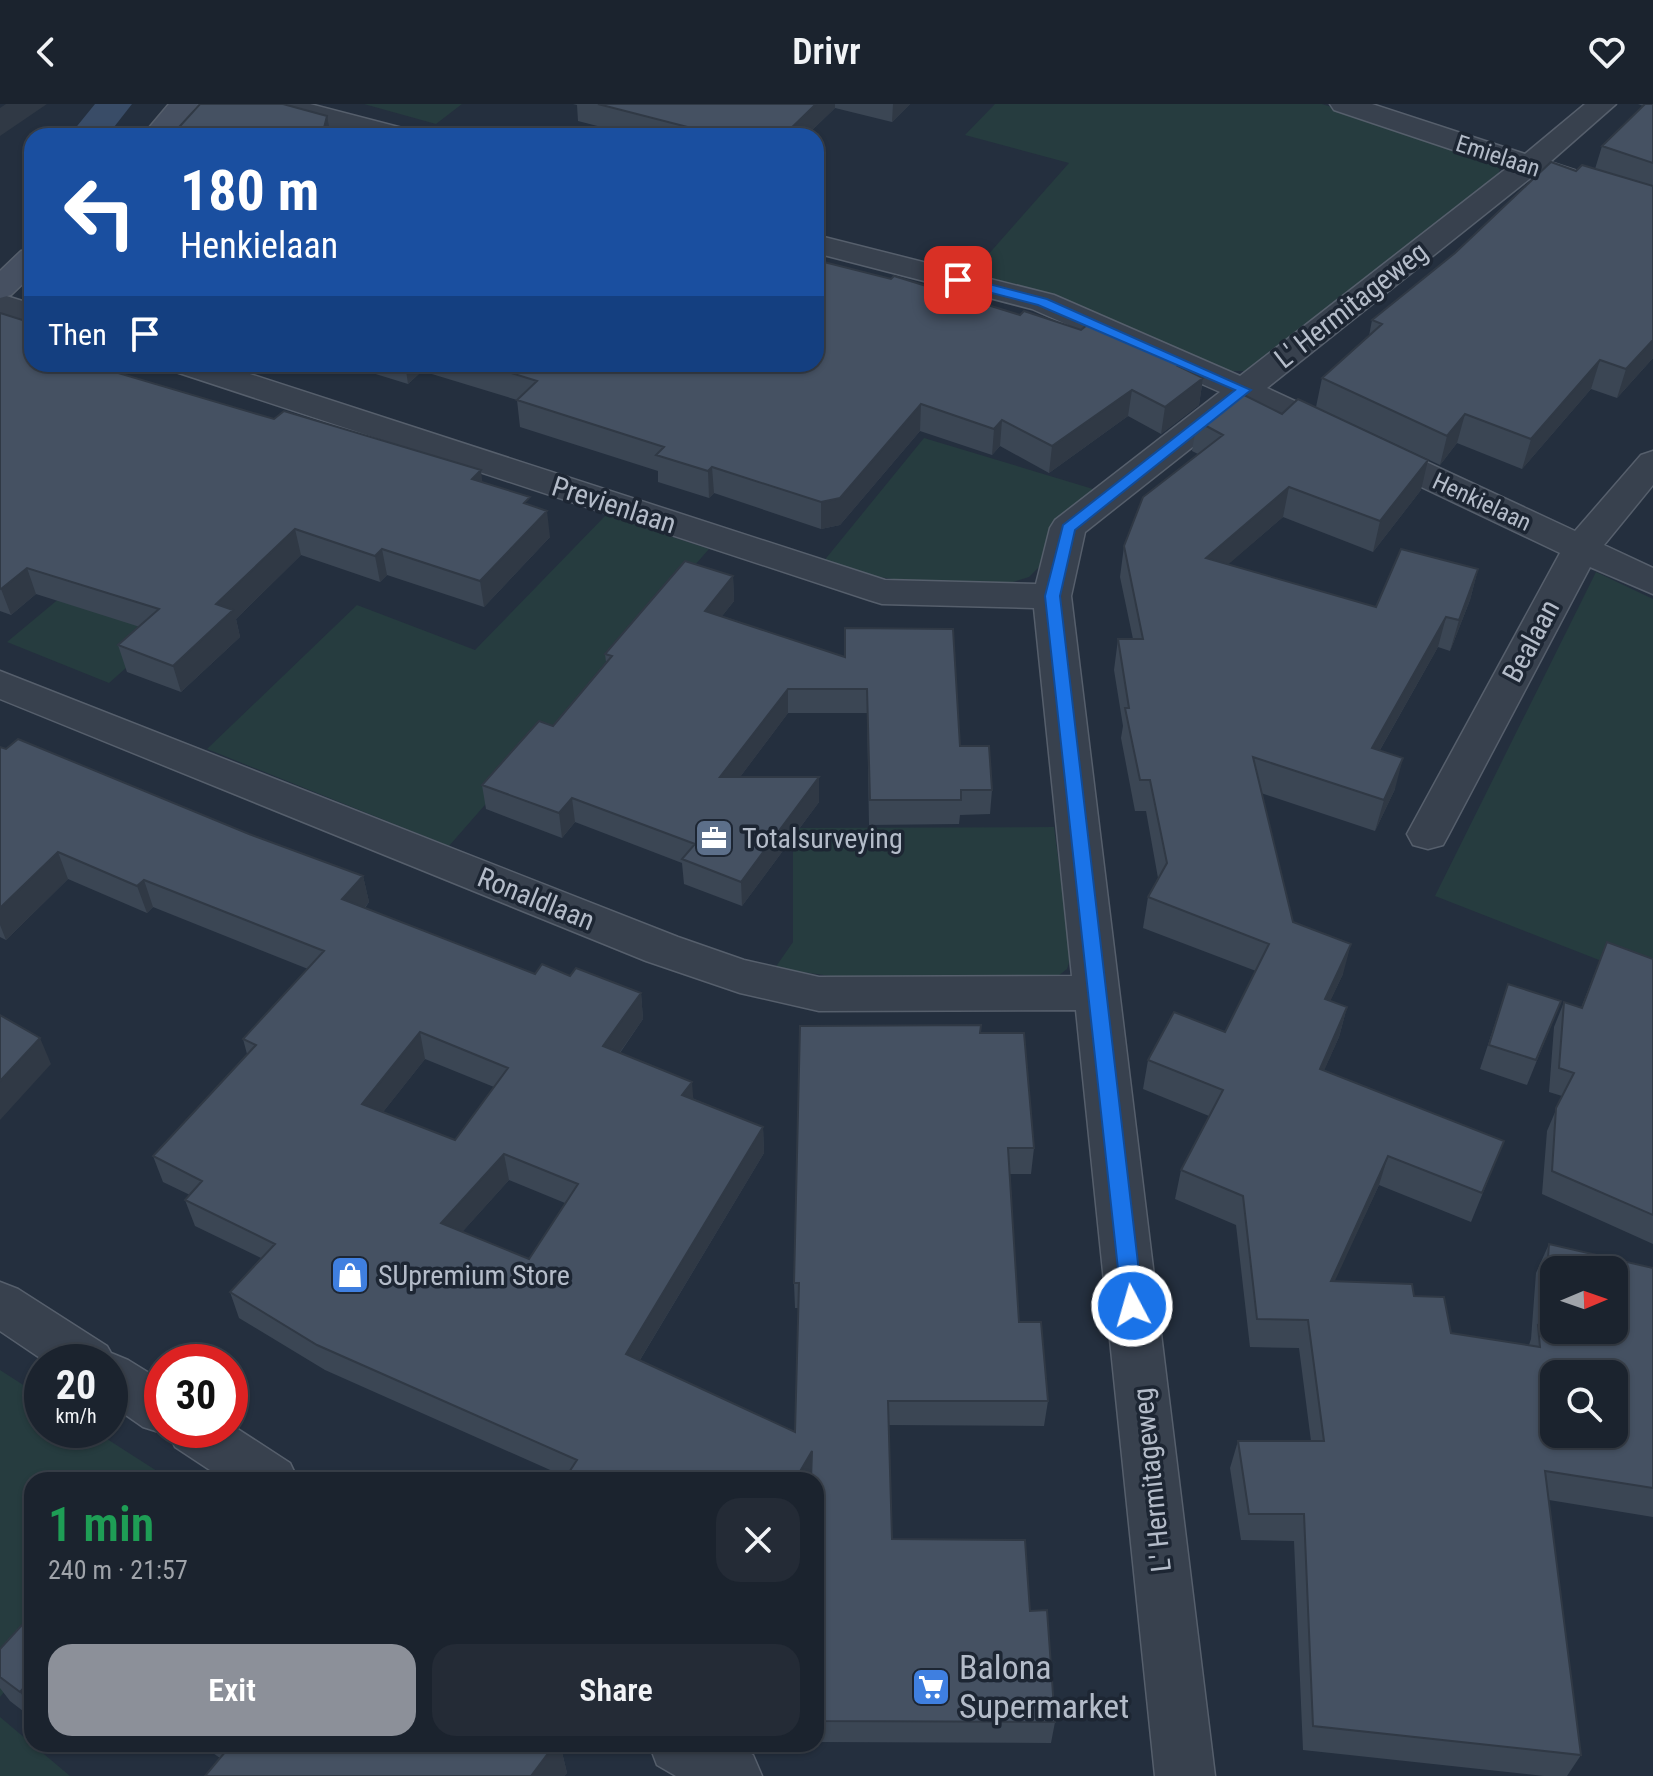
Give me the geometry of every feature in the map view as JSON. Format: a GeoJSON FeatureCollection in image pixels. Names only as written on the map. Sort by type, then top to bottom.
{"type":"FeatureCollection","features":[{"type":"Feature","properties":{"kind":"street"},"geometry":{"type":"LineString","coordinates":[[164,128],[184,104]]}},
{"type":"Feature","properties":{"kind":"street"},"geometry":{"type":"LineString","coordinates":[[277,104],[369,128]]}},
{"type":"Feature","properties":{"kind":"street","name":"Emielaan"},"geometry":{"type":"LineString","coordinates":[[1344,104],[1653,206]]}},
{"type":"Feature","properties":{"kind":"street","name":"L' Hermitageweg"},"geometry":{"type":"LineString","coordinates":[[1185,1776],[1052,596],[1068,528],[1528,166],[1602,104]]}},
{"type":"Feature","properties":{"kind":"street","name":"Henkielaan"},"geometry":{"type":"LineString","coordinates":[[824,246],[1043,302],[1244,390],[1653,582]]}},
{"type":"Feature","properties":{"kind":"street"},"geometry":{"type":"LineString","coordinates":[[0,288],[24,266]]}},
{"type":"Feature","properties":{"kind":"street"},"geometry":{"type":"LineString","coordinates":[[0,304],[24,312]]}},
{"type":"Feature","properties":{"kind":"street","name":"Previenlaan"},"geometry":{"type":"LineString","coordinates":[[209,372],[882,592],[1052,596]]}},
{"type":"Feature","properties":{"kind":"street","name":"Bealaan"},"geometry":{"type":"LineString","coordinates":[[1428,834],[1581,548],[1653,462]]}},
{"type":"Feature","properties":{"kind":"street","name":"Ronaldlaan"},"geometry":{"type":"LineString","coordinates":[[0,684],[662,949],[740,976],[819,994],[1097,993]]}},
{"type":"Feature","properties":{"kind":"street"},"geometry":{"type":"LineString","coordinates":[[0,1304],[61,1344]]}},
{"type":"Feature","properties":{"kind":"street"},"geometry":{"type":"LineString","coordinates":[[222,1448],[259,1472]]}},
{"type":"Feature","properties":{"kind":"green space"},"geometry":{"type":"Polygon","coordinates":[[[364,104],[462,104],[436,124],[364,104]]]}},
{"type":"Feature","properties":{"kind":"green space"},"geometry":{"type":"Polygon","coordinates":[[[995,104],[1322,104],[1484,156],[1500,167],[1499,173],[1246,371],[1231,371],[1052,298],[971,274],[1069,163],[965,135],[995,104]]]}},
{"type":"Feature","properties":{"kind":"green space"},"geometry":{"type":"Polygon","coordinates":[[[924,438],[1093,489],[1056,527],[1042,564],[1029,577],[1013,582],[919,583],[873,576],[823,562],[924,438]]]}},
{"type":"Feature","properties":{"kind":"green space"},"geometry":{"type":"Polygon","coordinates":[[[606,515],[709,549],[449,846],[207,749],[357,605],[475,650],[606,515]]]}},
{"type":"Feature","properties":{"kind":"green space"},"geometry":{"type":"Polygon","coordinates":[[[145,527],[244,563],[109,683],[7,642],[145,527]]]}},
{"type":"Feature","properties":{"kind":"green space"},"geometry":{"type":"Polygon","coordinates":[[[1596,572],[1653,599],[1653,981],[1435,896],[1596,572]]]}},
{"type":"Feature","properties":{"kind":"green space"},"geometry":{"type":"Polygon","coordinates":[[[1054,827],[1071,956],[1067,969],[1058,976],[837,977],[775,968],[793,942],[793,828],[1054,827]]]}},
{"type":"Feature","properties":{"kind":"green space"},"geometry":{"type":"Polygon","coordinates":[[[0,1370],[24,1385],[24,1448],[121,1448],[159,1472],[24,1472],[24,1668],[0,1697],[0,1370]]]}},
{"type":"Feature","properties":{"kind":"green space"},"geometry":{"type":"Polygon","coordinates":[[[0,1717],[24,1737],[24,1752],[42,1752],[70,1776],[0,1776],[0,1717]]]}},
{"type":"Feature","properties":{"kind":"building"},"geometry":{"type":"Polygon","coordinates":[[[200,104],[283,104],[327,116],[324,128],[178,128],[200,104]]]}},
{"type":"Feature","properties":{"kind":"building"},"geometry":{"type":"Polygon","coordinates":[[[598,104],[816,104],[791,128],[691,128],[598,104]]]}},
{"type":"Feature","properties":{"kind":"building"},"geometry":{"type":"Polygon","coordinates":[[[1645,104],[1653,104],[1653,163],[1602,146],[1645,104]]]}},
{"type":"Feature","properties":{"kind":"building"},"geometry":{"type":"Polygon","coordinates":[[[1551,162],[1576,171],[1582,165],[1653,186],[1653,340],[1626,369],[1600,360],[1531,439],[1465,414],[1447,436],[1322,378],[1382,324],[1372,320],[1455,253],[1551,162]]]}},
{"type":"Feature","properties":{"kind":"building"},"geometry":{"type":"Polygon","coordinates":[[[824,262],[891,279],[894,276],[1020,315],[1024,311],[1081,330],[1087,325],[1183,362],[1178,366],[1203,378],[1165,407],[1132,390],[1052,446],[1002,420],[994,429],[921,404],[840,498],[821,502],[712,467],[708,471],[656,455],[664,447],[517,400],[537,381],[508,372],[824,372],[824,262]]]}},
{"type":"Feature","properties":{"kind":"building"},"geometry":{"type":"Polygon","coordinates":[[[0,313],[24,320],[24,372],[115,372],[274,419],[284,411],[481,470],[472,479],[530,497],[524,503],[547,511],[480,581],[382,549],[375,556],[295,529],[216,604],[233,610],[173,666],[118,645],[159,609],[27,568],[0,588],[0,313]]]}},
{"type":"Feature","properties":{"kind":"building"},"geometry":{"type":"Polygon","coordinates":[[[1236,391],[1282,414],[1298,399],[1428,460],[1380,521],[1289,487],[1206,558],[1376,607],[1401,549],[1478,569],[1459,620],[1446,617],[1372,748],[1403,758],[1384,800],[1253,757],[1293,922],[1351,944],[1325,999],[1347,1007],[1320,1069],[1504,1141],[1482,1193],[1388,1156],[1331,1281],[1412,1284],[1414,1296],[1444,1297],[1451,1333],[1540,1347],[1538,1325],[1540,1344],[1628,1344],[1628,1262],[1653,1268],[1653,1488],[1545,1471],[1581,1755],[1313,1726],[1304,1514],[1249,1514],[1238,1441],[1324,1441],[1308,1320],[1257,1319],[1243,1196],[1181,1170],[1223,1090],[1148,1060],[1174,1012],[1225,1032],[1269,944],[1148,897],[1167,863],[1150,780],[1140,780],[1125,708],[1129,708],[1118,639],[1143,639],[1124,546],[1143,497],[1223,435],[1197,421],[1236,391]]]}},
{"type":"Feature","properties":{"kind":"building"},"geometry":{"type":"Polygon","coordinates":[[[685,561],[733,576],[705,611],[845,657],[845,628],[953,629],[960,746],[989,746],[992,790],[961,790],[961,800],[870,800],[867,689],[788,689],[720,777],[819,777],[741,882],[682,859],[695,844],[572,798],[559,813],[482,785],[539,721],[553,726],[612,656],[605,654],[685,561]]]}},
{"type":"Feature","properties":{"kind":"building"},"geometry":{"type":"Polygon","coordinates":[[[18,739],[249,834],[363,876],[342,899],[535,974],[542,964],[570,976],[576,968],[641,993],[603,1046],[692,1082],[682,1095],[763,1127],[626,1354],[795,1432],[799,1283],[794,1283],[800,1026],[981,1025],[980,1033],[1024,1033],[1034,1148],[1008,1148],[1019,1322],[1041,1322],[1048,1401],[888,1401],[892,1539],[1025,1540],[1030,1611],[1047,1610],[1055,1722],[824,1721],[824,1472],[811,1472],[812,1451],[800,1472],[569,1472],[577,1460],[317,1345],[230,1292],[275,1244],[185,1200],[202,1181],[153,1156],[256,1045],[243,1039],[324,951],[144,880],[137,886],[58,852],[0,908],[0,747],[6,749],[18,739]],[[420,1032],[362,1104],[455,1140],[508,1068],[420,1032]],[[504,1154],[441,1223],[529,1259],[578,1184],[504,1154]]]}},
{"type":"Feature","properties":{"kind":"building"},"geometry":{"type":"Polygon","coordinates":[[[1607,942],[1653,959],[1653,1215],[1552,1171],[1556,1108],[1574,1073],[1559,1068],[1564,1002],[1582,1008],[1607,942]]]}},
{"type":"Feature","properties":{"kind":"building"},"geometry":{"type":"Polygon","coordinates":[[[1508,984],[1561,1001],[1536,1060],[1489,1045],[1508,984]]]}},
{"type":"Feature","properties":{"kind":"building"},"geometry":{"type":"Polygon","coordinates":[[[0,1015],[40,1038],[0,1081],[0,1015]]]}},
{"type":"Feature","properties":{"kind":"building"},"geometry":{"type":"Polygon","coordinates":[[[1549,1244],[1601,1256],[1548,1256],[1549,1244]]]}},
{"type":"Feature","properties":{"kind":"building"},"geometry":{"type":"Polygon","coordinates":[[[24,1623],[24,1688],[20,1692],[0,1677],[0,1649],[24,1623]]]}},
{"type":"Feature","properties":{"kind":"building"},"geometry":{"type":"Polygon","coordinates":[[[225,1752],[549,1752],[531,1776],[205,1776],[225,1752]]]}},
{"type":"Feature","properties":{"kind":"waterway"},"geometry":{"type":"LineString","coordinates":[[94,128],[114,104]]}},
{"type":"Feature","properties":{"kind":"place","name":"Totalsurveying"},"geometry":{"type":"Point","coordinates":[714,838]}},
{"type":"Feature","properties":{"kind":"place","name":"SUpremium Store"},"geometry":{"type":"Point","coordinates":[350,1275]}},
{"type":"Feature","properties":{"kind":"place","name":"Balona Supermarket"},"geometry":{"type":"Point","coordinates":[931,1687]}},
{"type":"Feature","properties":{"kind":"route"},"geometry":{"type":"LineString","coordinates":[[958,280],[1043,302],[1244,390],[1068,528],[1052,596],[1132,1306]]}}]}
